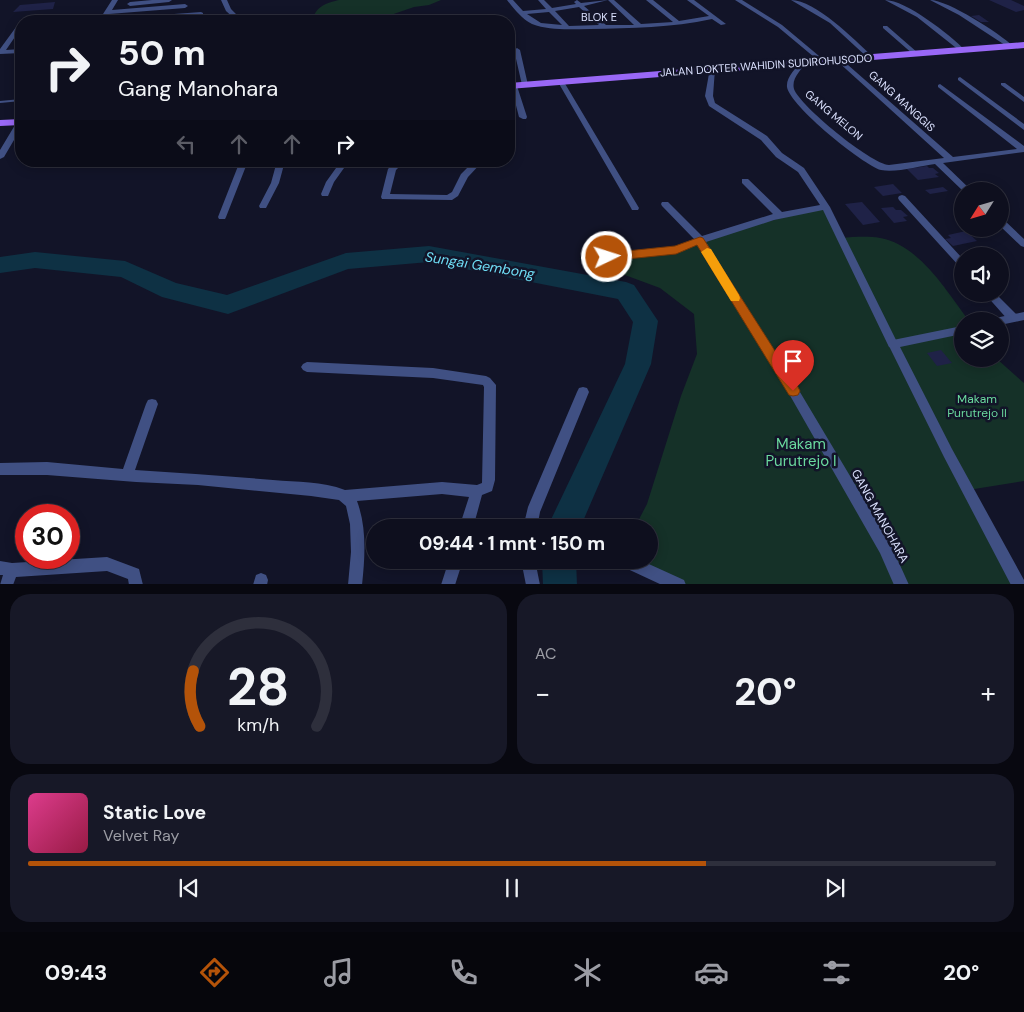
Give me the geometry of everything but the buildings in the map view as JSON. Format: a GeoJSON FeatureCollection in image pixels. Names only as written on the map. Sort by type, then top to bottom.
{"type":"FeatureCollection","features":[{"type":"Feature","properties":{"kind":"main road","name":"JALAN DOKTER WAHIDIN SUDIROHUSODO"},"geometry":{"type":"LineString","coordinates":[[515,86],[1024,45]]}},
{"type":"Feature","properties":{"kind":"main road"},"geometry":{"type":"LineString","coordinates":[[0,123],[15,122]]}},
{"type":"Feature","properties":{"kind":"street"},"geometry":{"type":"LineString","coordinates":[[108,15],[114,3],[169,0]]}},
{"type":"Feature","properties":{"kind":"street"},"geometry":{"type":"LineString","coordinates":[[224,0],[228,10],[233,15]]}},
{"type":"Feature","properties":{"kind":"street","name":"BLOK E"},"geometry":{"type":"LineString","coordinates":[[510,0],[522,13],[539,24],[604,27],[640,26],[679,24],[714,18]]}},
{"type":"Feature","properties":{"kind":"street"},"geometry":{"type":"LineString","coordinates":[[541,0],[566,26]]}},
{"type":"Feature","properties":{"kind":"street"},"geometry":{"type":"LineString","coordinates":[[522,13],[579,1],[605,0]]}},
{"type":"Feature","properties":{"kind":"street"},"geometry":{"type":"LineString","coordinates":[[611,0],[640,26]]}},
{"type":"Feature","properties":{"kind":"street"},"geometry":{"type":"LineString","coordinates":[[649,0],[679,24]]}},
{"type":"Feature","properties":{"kind":"street"},"geometry":{"type":"LineString","coordinates":[[690,0],[723,24]]}},
{"type":"Feature","properties":{"kind":"street"},"geometry":{"type":"LineString","coordinates":[[738,0],[782,27],[822,61]]}},
{"type":"Feature","properties":{"kind":"street"},"geometry":{"type":"LineString","coordinates":[[794,0],[833,23],[870,57]]}},
{"type":"Feature","properties":{"kind":"street"},"geometry":{"type":"LineString","coordinates":[[888,0],[921,18],[962,50]]}},
{"type":"Feature","properties":{"kind":"street"},"geometry":{"type":"LineString","coordinates":[[933,0],[964,15],[1010,46]]}},
{"type":"Feature","properties":{"kind":"street"},"geometry":{"type":"LineString","coordinates":[[579,1],[604,27]]}},
{"type":"Feature","properties":{"kind":"street"},"geometry":{"type":"LineString","coordinates":[[126,15],[185,6]]}},
{"type":"Feature","properties":{"kind":"street"},"geometry":{"type":"LineString","coordinates":[[177,15],[201,14]]}},
{"type":"Feature","properties":{"kind":"street"},"geometry":{"type":"LineString","coordinates":[[885,27],[916,54]]}},
{"type":"Feature","properties":{"kind":"street"},"geometry":{"type":"LineString","coordinates":[[15,32],[1,52],[15,52]]}},
{"type":"Feature","properties":{"kind":"street"},"geometry":{"type":"LineString","coordinates":[[0,42],[8,41]]}},
{"type":"Feature","properties":{"kind":"street"},"geometry":{"type":"LineString","coordinates":[[517,50],[525,85]]}},
{"type":"Feature","properties":{"kind":"street","name":"GANG MANGGIS"},"geometry":{"type":"LineString","coordinates":[[838,59],[950,159]]}},
{"type":"Feature","properties":{"kind":"street","name":"GANG MELON"},"geometry":{"type":"LineString","coordinates":[[804,62],[792,77],[790,83],[791,90],[796,99],[806,110],[874,164],[883,168],[893,168],[937,162]]}},
{"type":"Feature","properties":{"kind":"street"},"geometry":{"type":"LineString","coordinates":[[712,70],[709,96],[712,104],[764,138],[779,155],[801,170],[826,206],[948,453],[1019,584]]}},
{"type":"Feature","properties":{"kind":"street"},"geometry":{"type":"LineString","coordinates":[[960,79],[1024,128]]}},
{"type":"Feature","properties":{"kind":"street"},"geometry":{"type":"LineString","coordinates":[[561,82],[635,208]]}},
{"type":"Feature","properties":{"kind":"street"},"geometry":{"type":"LineString","coordinates":[[1003,84],[1024,100]]}},
{"type":"Feature","properties":{"kind":"street"},"geometry":{"type":"LineString","coordinates":[[940,86],[1024,150]]}},
{"type":"Feature","properties":{"kind":"street"},"geometry":{"type":"LineString","coordinates":[[515,96],[523,117]]}},
{"type":"Feature","properties":{"kind":"street"},"geometry":{"type":"LineString","coordinates":[[0,157],[15,132]]}},
{"type":"Feature","properties":{"kind":"street"},"geometry":{"type":"LineString","coordinates":[[937,162],[1024,150]]}},
{"type":"Feature","properties":{"kind":"street"},"geometry":{"type":"LineString","coordinates":[[1015,151],[1024,159]]}},
{"type":"Feature","properties":{"kind":"street"},"geometry":{"type":"LineString","coordinates":[[937,162],[958,182]]}},
{"type":"Feature","properties":{"kind":"street"},"geometry":{"type":"LineString","coordinates":[[222,217],[242,167]]}},
{"type":"Feature","properties":{"kind":"street"},"geometry":{"type":"LineString","coordinates":[[263,206],[275,183],[279,167]]}},
{"type":"Feature","properties":{"kind":"street"},"geometry":{"type":"LineString","coordinates":[[325,194],[330,182],[341,167]]}},
{"type":"Feature","properties":{"kind":"street"},"geometry":{"type":"LineString","coordinates":[[394,167],[385,197],[448,198],[455,194],[464,176],[473,167]]}},
{"type":"Feature","properties":{"kind":"street"},"geometry":{"type":"LineString","coordinates":[[745,181],[779,215]]}},
{"type":"Feature","properties":{"kind":"street"},"geometry":{"type":"LineString","coordinates":[[902,198],[954,255]]}},
{"type":"Feature","properties":{"kind":"street","name":"GANG MANOHARA"},"geometry":{"type":"LineString","coordinates":[[665,204],[700,240],[789,383],[885,548],[902,584]]}},
{"type":"Feature","properties":{"kind":"street"},"geometry":{"type":"LineString","coordinates":[[607,257],[676,250],[700,240],[779,215],[826,206]]}},
{"type":"Feature","properties":{"kind":"street"},"geometry":{"type":"LineString","coordinates":[[1009,230],[1024,244]]}},
{"type":"Feature","properties":{"kind":"street"},"geometry":{"type":"LineString","coordinates":[[1000,302],[1019,317]]}},
{"type":"Feature","properties":{"kind":"street"},"geometry":{"type":"LineString","coordinates":[[893,344],[954,332]]}},
{"type":"Feature","properties":{"kind":"street"},"geometry":{"type":"LineString","coordinates":[[0,469],[27,467],[89,470],[126,475],[209,480],[324,492],[345,496],[442,488],[477,491],[487,487],[489,480],[491,387],[489,383],[433,373],[307,367]]}},
{"type":"Feature","properties":{"kind":"street"},"geometry":{"type":"LineString","coordinates":[[532,519],[583,392]]}},
{"type":"Feature","properties":{"kind":"street"},"geometry":{"type":"LineString","coordinates":[[126,475],[152,404]]}},
{"type":"Feature","properties":{"kind":"street"},"geometry":{"type":"LineString","coordinates":[[469,519],[477,491]]}},
{"type":"Feature","properties":{"kind":"street"},"geometry":{"type":"LineString","coordinates":[[345,496],[351,502],[355,520],[358,555],[356,584]]}},
{"type":"Feature","properties":{"kind":"street"},"geometry":{"type":"LineString","coordinates":[[6,584],[6,569],[107,564],[134,574],[136,584]]}},
{"type":"Feature","properties":{"kind":"street"},"geometry":{"type":"LineString","coordinates":[[448,584],[453,569]]}},
{"type":"Feature","properties":{"kind":"street"},"geometry":{"type":"LineString","coordinates":[[530,569],[533,584]]}},
{"type":"Feature","properties":{"kind":"street"},"geometry":{"type":"LineString","coordinates":[[645,569],[679,584]]}},
{"type":"Feature","properties":{"kind":"lane"},"geometry":{"type":"LineString","coordinates":[[0,102],[15,101]]}},
{"type":"Feature","properties":{"kind":"green space"},"geometry":{"type":"Polygon","coordinates":[[[339,0],[441,0],[391,15],[314,15],[322,6],[339,0]]]}},
{"type":"Feature","properties":{"kind":"green space","name":"Makam Purutrejo I"},"geometry":{"type":"Polygon","coordinates":[[[826,207],[841,238],[875,237],[894,242],[908,250],[931,271],[962,312],[954,312],[954,367],[1006,367],[1024,383],[1024,481],[968,490],[1019,584],[679,584],[645,569],[658,569],[658,519],[639,519],[647,504],[681,396],[697,354],[694,314],[660,288],[579,258],[676,250],[714,235],[826,207]]]}},
{"type":"Feature","properties":{"kind":"waterway","name":"Sungai Gembong"},"geometry":{"type":"LineString","coordinates":[[0,265],[35,260],[125,269],[170,291],[228,305],[346,261],[429,254],[626,291],[646,321],[638,364],[567,519]]}},
{"type":"Feature","properties":{"kind":"waterway","name":"Sungai Gembong"},"geometry":{"type":"LineString","coordinates":[[559,569],[560,584]]}},
{"type":"Feature","properties":{"kind":"slow traffic"},"geometry":{"type":"LineString","coordinates":[[707,252],[735,298]]}},
{"type":"Feature","properties":{"kind":"route"},"geometry":{"type":"LineString","coordinates":[[607,257],[676,250],[700,240],[793,391]]}},
{"type":"Feature","properties":{"kind":"park label","name":"Makam Purutrejo II"},"geometry":{"type":"Point","coordinates":[977,406]}}]}
